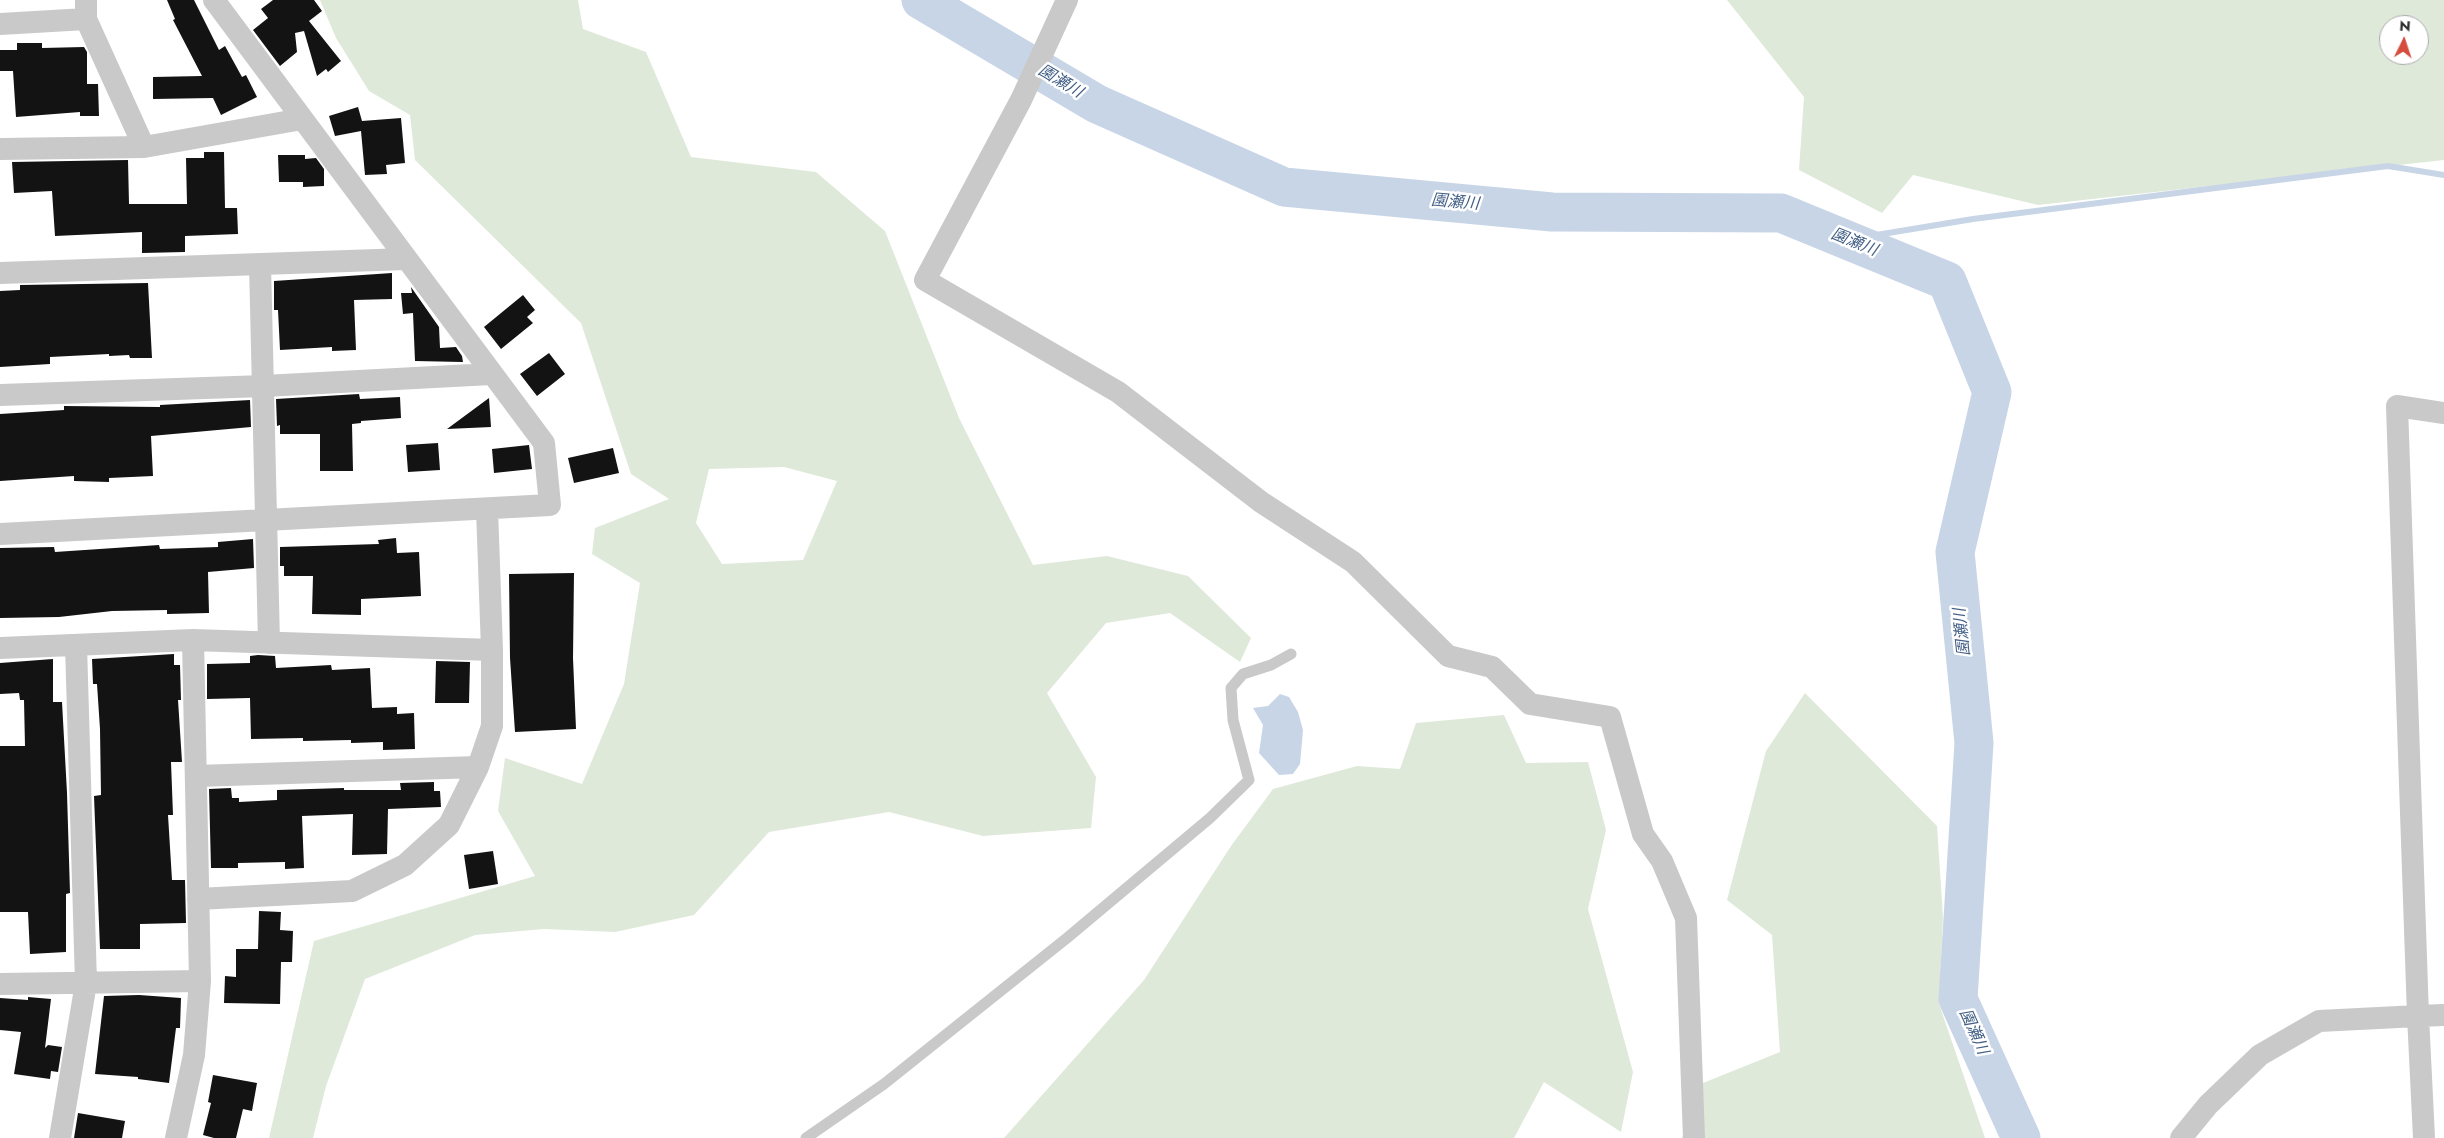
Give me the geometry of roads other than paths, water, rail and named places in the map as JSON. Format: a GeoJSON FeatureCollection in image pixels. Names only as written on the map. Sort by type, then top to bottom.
{"type":"FeatureCollection","features":[{"type":"Feature","properties":{"kind":"street"},"geometry":{"type":"LineString","coordinates":[[0,534],[550,505],[544,443],[214,0]]}},
{"type":"Feature","properties":{"kind":"street"},"geometry":{"type":"LineString","coordinates":[[1067,0],[1021,100],[925,280],[1118,392],[1261,502],[1353,562],[1448,656],[1492,667],[1530,704],[1610,717],[1642,834],[1662,861],[1686,918],[1694,1138]]}},
{"type":"Feature","properties":{"kind":"street"},"geometry":{"type":"LineString","coordinates":[[0,24],[86,10],[144,147]]}},
{"type":"Feature","properties":{"kind":"street"},"geometry":{"type":"LineString","coordinates":[[0,149],[144,147],[302,119]]}},
{"type":"Feature","properties":{"kind":"street"},"geometry":{"type":"LineString","coordinates":[[0,272],[406,259]]}},
{"type":"Feature","properties":{"kind":"street"},"geometry":{"type":"LineString","coordinates":[[260,264],[268,520],[269,643]]}},
{"type":"Feature","properties":{"kind":"street"},"geometry":{"type":"LineString","coordinates":[[0,395],[264,386],[491,374]]}},
{"type":"Feature","properties":{"kind":"street"},"geometry":{"type":"LineString","coordinates":[[2424,1138],[2397,406],[2444,413]]}},
{"type":"Feature","properties":{"kind":"street"},"geometry":{"type":"LineString","coordinates":[[198,899],[352,891],[405,865],[449,825],[478,767],[492,726],[492,650],[487,509]]}},
{"type":"Feature","properties":{"kind":"street"},"geometry":{"type":"LineString","coordinates":[[0,648],[193,640],[492,650]]}},
{"type":"Feature","properties":{"kind":"street"},"geometry":{"type":"LineString","coordinates":[[176,1138],[194,1055],[200,981],[193,640]]}},
{"type":"Feature","properties":{"kind":"street"},"geometry":{"type":"LineString","coordinates":[[60,1138],[86,983],[76,645]]}},
{"type":"Feature","properties":{"kind":"street"},"geometry":{"type":"LineString","coordinates":[[196,776],[478,767]]}},
{"type":"Feature","properties":{"kind":"street"},"geometry":{"type":"LineString","coordinates":[[0,984],[200,981]]}},
{"type":"Feature","properties":{"kind":"street"},"geometry":{"type":"LineString","coordinates":[[2181,1138],[2208,1105],[2260,1055],[2319,1021],[2444,1015]]}},
{"type":"Feature","properties":{"kind":"lane"},"geometry":{"type":"LineString","coordinates":[[806,1138],[884,1084],[1067,938],[1210,818],[1249,780],[1234,720],[1231,688],[1243,674],[1270,665],[1291,654]]}},
{"type":"Feature","properties":{"kind":"water"},"geometry":{"type":"Polygon","coordinates":[[[1280,694],[1289,697],[1298,712],[1303,730],[1300,764],[1293,774],[1279,775],[1259,753],[1263,725],[1253,708],[1268,706],[1280,694]]]}},
{"type":"Feature","properties":{"kind":"waterway","name":"園瀬川"},"geometry":{"type":"LineString","coordinates":[[921,0],[1097,104],[1284,187],[1552,212],[1781,213],[1947,281],[1992,392],[1955,552],[1974,743],[1958,999],[2021,1138]]}},
{"type":"Feature","properties":{"kind":"waterway"},"geometry":{"type":"LineString","coordinates":[[1846,240],[1973,219],[2388,166],[2444,175]]}}]}
